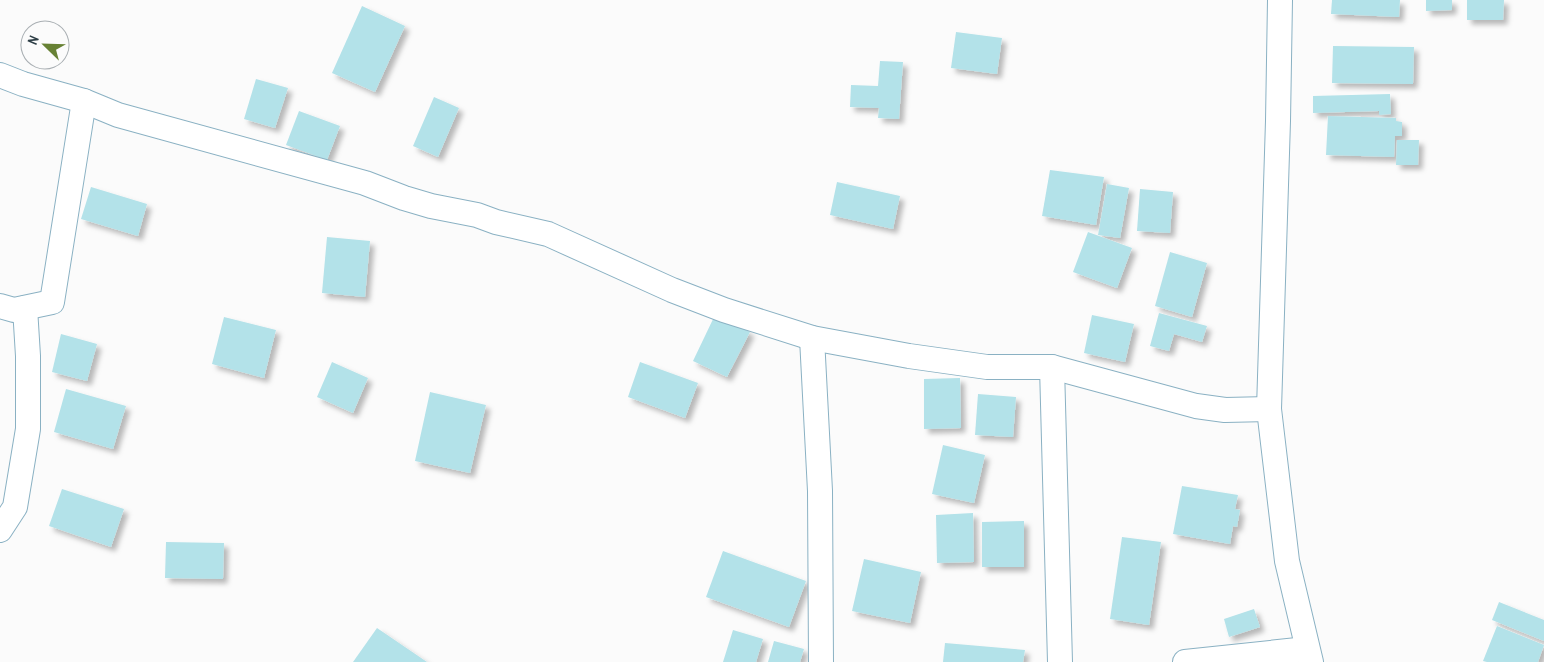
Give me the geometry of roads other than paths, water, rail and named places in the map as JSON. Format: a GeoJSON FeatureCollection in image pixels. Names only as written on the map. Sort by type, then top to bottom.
{"type":"FeatureCollection","features":[{"type":"Feature","properties":{"kind":"street"},"geometry":{"type":"LineString","coordinates":[[1185,662],[1309,656],[1286,561],[1269,409],[1280,0]]}},
{"type":"Feature","properties":{"kind":"street"},"geometry":{"type":"LineString","coordinates":[[0,75],[23,84],[84,101],[118,115],[366,183],[422,203],[548,234],[672,290],[724,310],[812,338],[909,356],[987,367],[1052,367],[1196,406],[1225,410],[1269,409]]}},
{"type":"Feature","properties":{"kind":"street"},"geometry":{"type":"LineString","coordinates":[[0,306],[14,310],[52,302],[84,101]]}},
{"type":"Feature","properties":{"kind":"street"},"geometry":{"type":"LineString","coordinates":[[0,530],[15,507],[28,429],[28,356],[25,308]]}},
{"type":"Feature","properties":{"kind":"street"},"geometry":{"type":"LineString","coordinates":[[812,338],[820,491],[820,662]]}},
{"type":"Feature","properties":{"kind":"street"},"geometry":{"type":"LineString","coordinates":[[1052,367],[1060,662]]}}]}
